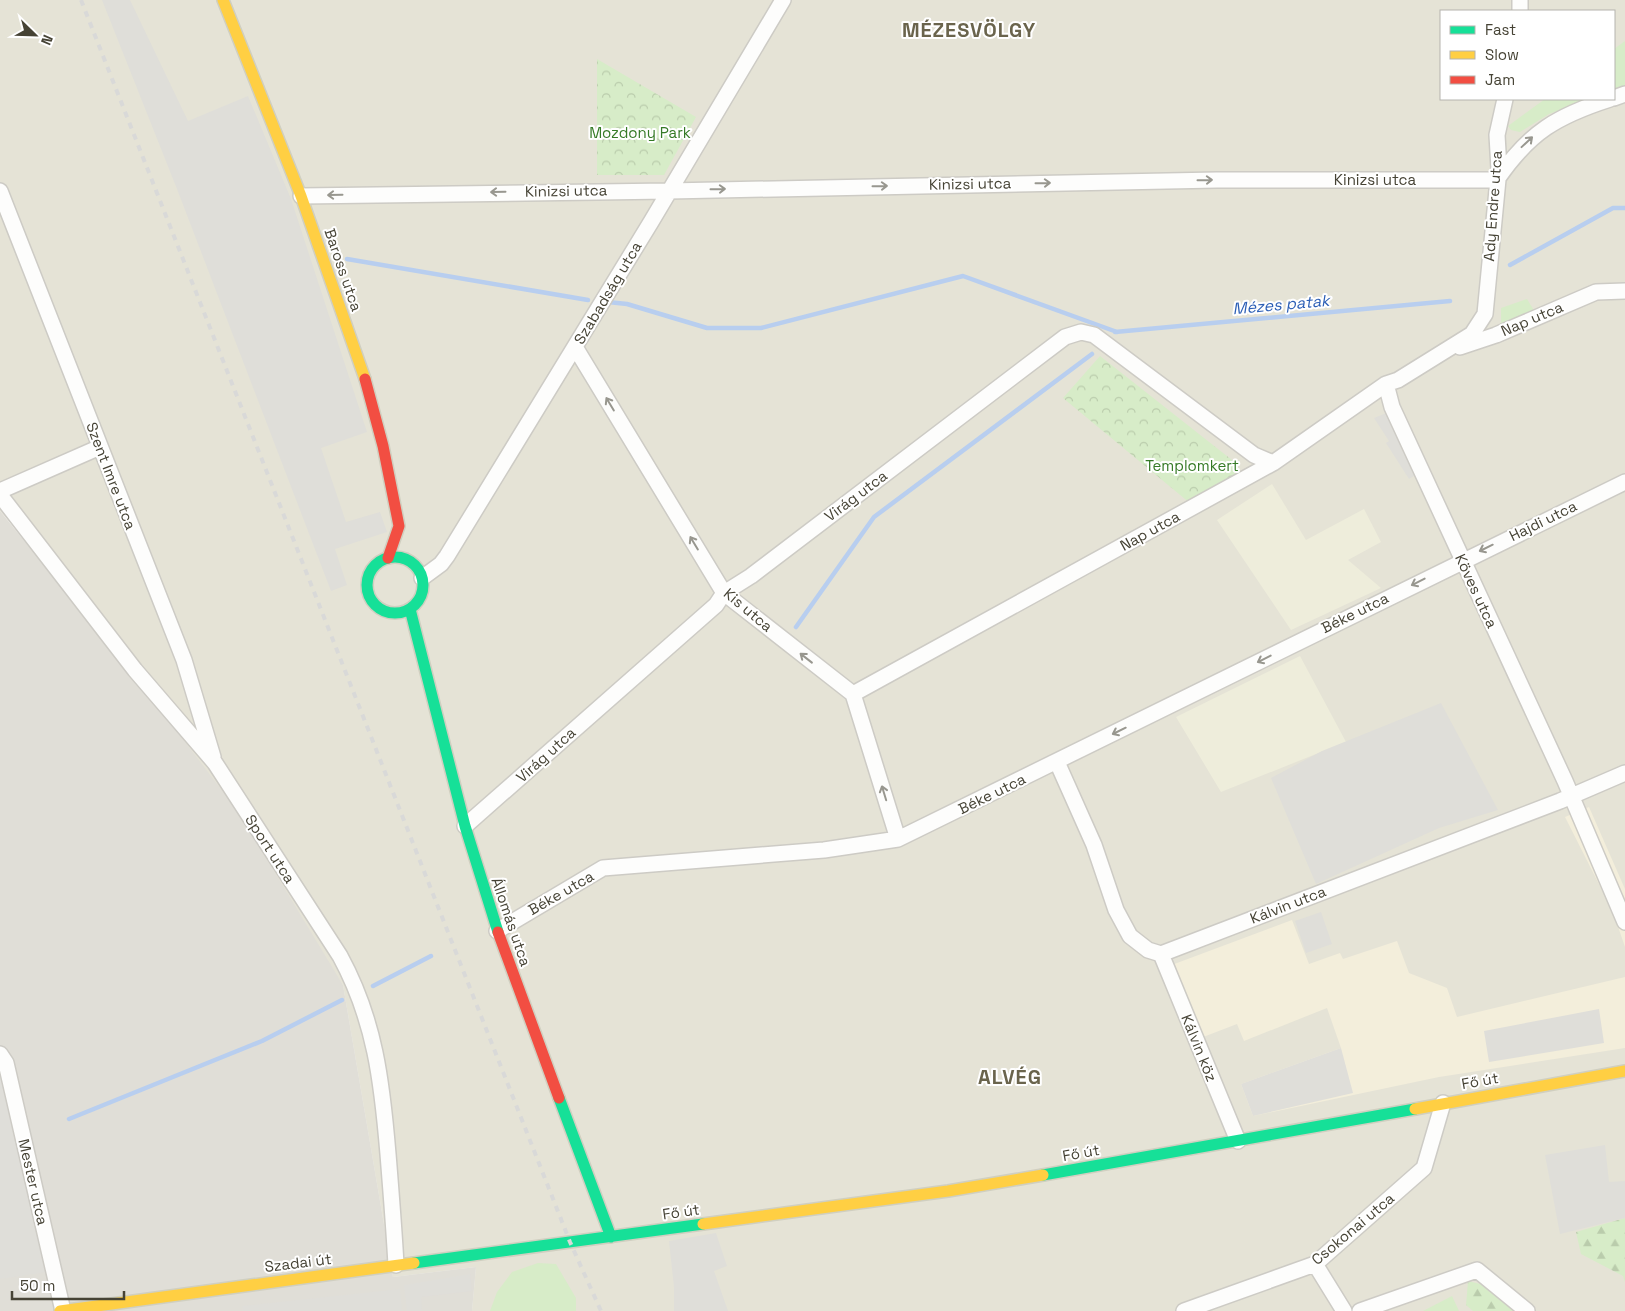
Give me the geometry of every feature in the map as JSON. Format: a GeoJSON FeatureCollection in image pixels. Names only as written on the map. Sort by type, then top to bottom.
{"type":"FeatureCollection","features":[{"type":"Feature","properties":{"kind":"main road","name":"Baross utca"},"geometry":{"type":"LineString","coordinates":[[222,0],[301,196],[363,374],[383,446],[399,526],[388,558],[379,562],[368,577],[367,587],[369,596],[382,610],[401,612],[410,608]]}},
{"type":"Feature","properties":{"kind":"main road"},"geometry":{"type":"LineString","coordinates":[[388,558],[405,559],[412,563],[422,578],[421,595],[410,608]]}},
{"type":"Feature","properties":{"kind":"main road","name":"Állomás utca"},"geometry":{"type":"LineString","coordinates":[[410,608],[465,826],[497,931],[611,1237]]}},
{"type":"Feature","properties":{"kind":"main road","name":"Fő út"},"geometry":{"type":"LineString","coordinates":[[540,1246],[948,1191],[1625,1071]]}},
{"type":"Feature","properties":{"kind":"main road","name":"Szadai út"},"geometry":{"type":"LineString","coordinates":[[62,1311],[540,1246]]}},
{"type":"Feature","properties":{"kind":"street","name":"Szabadság utca"},"geometry":{"type":"LineString","coordinates":[[422,578],[447,556],[783,0]]}},
{"type":"Feature","properties":{"kind":"street","name":"Ady Endre utca"},"geometry":{"type":"LineString","coordinates":[[1485,314],[1499,169],[1497,135],[1505,100]]}},
{"type":"Feature","properties":{"kind":"street"},"geometry":{"type":"LineString","coordinates":[[1497,180],[1517,151],[1537,132],[1566,115],[1607,100]]}},
{"type":"Feature","properties":{"kind":"street","name":"Kinizsi utca"},"geometry":{"type":"LineString","coordinates":[[301,196],[669,191],[1197,180],[1497,180]]}},
{"type":"Feature","properties":{"kind":"street","name":"Szent Imre utca"},"geometry":{"type":"LineString","coordinates":[[0,192],[184,660],[215,763]]}},
{"type":"Feature","properties":{"kind":"street","name":"Nap utca"},"geometry":{"type":"LineString","coordinates":[[1439,354],[1496,335],[1596,292],[1625,290]]}},
{"type":"Feature","properties":{"kind":"street","name":"Nap utca"},"geometry":{"type":"LineString","coordinates":[[853,694],[1273,463],[1386,384],[1398,380],[1472,334],[1485,314]]}},
{"type":"Feature","properties":{"kind":"street","name":"Virág utca"},"geometry":{"type":"LineString","coordinates":[[465,826],[716,605],[724,593],[751,576],[1065,336],[1081,332],[1094,335],[1254,455],[1273,463]]}},
{"type":"Feature","properties":{"kind":"street","name":"Kis utca"},"geometry":{"type":"LineString","coordinates":[[575,347],[724,593],[853,694]]}},
{"type":"Feature","properties":{"kind":"street","name":"Köves utca"},"geometry":{"type":"LineString","coordinates":[[1386,384],[1392,407],[1571,797],[1625,922]]}},
{"type":"Feature","properties":{"kind":"street"},"geometry":{"type":"LineString","coordinates":[[0,491],[100,447]]}},
{"type":"Feature","properties":{"kind":"street","name":"Hajdi utca"},"geometry":{"type":"LineString","coordinates":[[1462,560],[1625,482]]}},
{"type":"Feature","properties":{"kind":"street","name":"Sport utca"},"geometry":{"type":"LineString","coordinates":[[0,495],[135,670],[215,763],[340,956],[356,984],[369,1021],[382,1080],[396,1265]]}},
{"type":"Feature","properties":{"kind":"street","name":"Béke utca"},"geometry":{"type":"LineString","coordinates":[[497,931],[603,868],[824,850],[898,839],[1462,560]]}},
{"type":"Feature","properties":{"kind":"street"},"geometry":{"type":"LineString","coordinates":[[853,694],[898,839]]}},
{"type":"Feature","properties":{"kind":"street"},"geometry":{"type":"LineString","coordinates":[[1057,762],[1094,846],[1116,910],[1130,936],[1148,950],[1161,954]]}},
{"type":"Feature","properties":{"kind":"street","name":"Kálvin utca"},"geometry":{"type":"LineString","coordinates":[[1161,954],[1571,797],[1625,773]]}},
{"type":"Feature","properties":{"kind":"street","name":"Kálvin köz"},"geometry":{"type":"LineString","coordinates":[[1161,954],[1238,1141]]}},
{"type":"Feature","properties":{"kind":"street","name":"Mester utca"},"geometry":{"type":"LineString","coordinates":[[0,1054],[6,1063],[62,1311]]}},
{"type":"Feature","properties":{"kind":"street","name":"Csokonai utca"},"geometry":{"type":"LineString","coordinates":[[1184,1311],[1315,1264],[1424,1168],[1443,1103]]}},
{"type":"Feature","properties":{"kind":"street"},"geometry":{"type":"LineString","coordinates":[[1315,1264],[1344,1311]]}},
{"type":"Feature","properties":{"kind":"street"},"geometry":{"type":"LineString","coordinates":[[1360,1311],[1477,1270],[1527,1311]]}},
{"type":"Feature","properties":{"kind":"shaded area"},"geometry":{"type":"Polygon","coordinates":[[[0,0],[1625,0],[1625,1311],[472,1311],[476,1267],[393,1277],[343,985],[17,530],[0,511],[0,0]]]}},
{"type":"Feature","properties":{"kind":"shaded area"},"geometry":{"type":"Polygon","coordinates":[[[102,0],[130,0],[188,121],[248,96],[291,199],[367,432],[321,448],[346,522],[380,512],[387,532],[335,549],[347,585],[331,591],[177,189],[102,0]]]}},
{"type":"Feature","properties":{"kind":"shaded area"},"geometry":{"type":"Polygon","coordinates":[[[1394,410],[1422,471],[1409,479],[1386,443],[1389,441],[1374,418],[1394,410]]]}},
{"type":"Feature","properties":{"kind":"shaded area"},"geometry":{"type":"Polygon","coordinates":[[[1272,484],[1306,540],[1364,509],[1381,542],[1348,560],[1381,588],[1291,630],[1217,520],[1272,484]]]}},
{"type":"Feature","properties":{"kind":"shaded area"},"geometry":{"type":"Polygon","coordinates":[[[0,511],[156,704],[237,810],[343,985],[393,1277],[476,1267],[472,1311],[0,1311],[0,511]]]}},
{"type":"Feature","properties":{"kind":"shaded area"},"geometry":{"type":"Polygon","coordinates":[[[1300,656],[1346,742],[1221,792],[1176,717],[1300,656]]]}},
{"type":"Feature","properties":{"kind":"shaded area"},"geometry":{"type":"Polygon","coordinates":[[[1441,703],[1498,810],[1439,828],[1316,884],[1271,778],[1322,751],[1441,703]]]}},
{"type":"Feature","properties":{"kind":"shaded area"},"geometry":{"type":"Polygon","coordinates":[[[1589,807],[1625,889],[1625,947],[1613,912],[1565,817],[1589,807]]]}},
{"type":"Feature","properties":{"kind":"shaded area"},"geometry":{"type":"Polygon","coordinates":[[[1321,912],[1332,944],[1306,953],[1295,921],[1321,912]]]}},
{"type":"Feature","properties":{"kind":"shaded area"},"geometry":{"type":"Polygon","coordinates":[[[1292,920],[1309,964],[1340,953],[1343,959],[1397,941],[1409,973],[1447,988],[1457,1017],[1625,977],[1625,1048],[1439,1077],[1253,1116],[1241,1084],[1341,1048],[1327,1008],[1244,1041],[1237,1024],[1198,1039],[1169,966],[1292,920]]]}},
{"type":"Feature","properties":{"kind":"shaded area"},"geometry":{"type":"Polygon","coordinates":[[[1599,1009],[1604,1043],[1489,1062],[1484,1031],[1599,1009]]]}},
{"type":"Feature","properties":{"kind":"shaded area"},"geometry":{"type":"Polygon","coordinates":[[[1341,1048],[1353,1093],[1253,1116],[1241,1084],[1341,1048]]]}},
{"type":"Feature","properties":{"kind":"shaded area"},"geometry":{"type":"Polygon","coordinates":[[[0,1054],[54,1271],[0,1279],[0,1054]]]}},
{"type":"Feature","properties":{"kind":"shaded area"},"geometry":{"type":"Polygon","coordinates":[[[1605,1145],[1609,1182],[1625,1181],[1625,1218],[1560,1234],[1545,1155],[1605,1145]]]}},
{"type":"Feature","properties":{"kind":"shaded area"},"geometry":{"type":"Polygon","coordinates":[[[716,1233],[727,1266],[714,1271],[728,1311],[674,1311],[674,1287],[669,1241],[716,1233]]]}},
{"type":"Feature","properties":{"kind":"shaded area"},"geometry":{"type":"Polygon","coordinates":[[[470,1274],[472,1291],[421,1297],[422,1311],[407,1311],[404,1285],[470,1274]]]}},
{"type":"Feature","properties":{"kind":"shaded area"},"geometry":{"type":"Polygon","coordinates":[[[400,1289],[402,1311],[243,1311],[242,1306],[400,1289]]]}},
{"type":"Feature","properties":{"kind":"green space"},"geometry":{"type":"Polygon","coordinates":[[[1625,41],[1625,87],[1615,91],[1615,48],[1625,41]]]}},
{"type":"Feature","properties":{"kind":"green space","name":"Mozdony Park"},"geometry":{"type":"Polygon","coordinates":[[[597,59],[696,117],[664,175],[597,175],[597,59]]]}},
{"type":"Feature","properties":{"kind":"green space"},"geometry":{"type":"Polygon","coordinates":[[[1544,100],[1587,100],[1549,114],[1520,132],[1511,130],[1508,126],[1544,100]]]}},
{"type":"Feature","properties":{"kind":"green space"},"geometry":{"type":"Polygon","coordinates":[[[1527,299],[1535,312],[1497,330],[1501,322],[1501,308],[1527,299]]]}},
{"type":"Feature","properties":{"kind":"green space","name":"Templomkert"},"geometry":{"type":"Polygon","coordinates":[[[1100,356],[1232,460],[1236,466],[1236,476],[1191,504],[1063,398],[1100,356]]]}},
{"type":"Feature","properties":{"kind":"green space"},"geometry":{"type":"Polygon","coordinates":[[[1625,1218],[1625,1282],[1623,1276],[1581,1254],[1576,1232],[1625,1218]]]}},
{"type":"Feature","properties":{"kind":"green space"},"geometry":{"type":"Polygon","coordinates":[[[538,1263],[556,1264],[576,1298],[576,1311],[490,1311],[497,1292],[512,1272],[538,1263]]]}},
{"type":"Feature","properties":{"kind":"green space"},"geometry":{"type":"Polygon","coordinates":[[[1468,1281],[1484,1285],[1514,1311],[1473,1311],[1466,1305],[1468,1281]]]}},
{"type":"Feature","properties":{"kind":"green space"},"geometry":{"type":"Polygon","coordinates":[[[1452,1296],[1459,1311],[1423,1311],[1452,1296]]]}},
{"type":"Feature","properties":{"kind":"waterway","name":"Mézes patak"},"geometry":{"type":"LineString","coordinates":[[1510,265],[1613,208],[1625,208]]}},
{"type":"Feature","properties":{"kind":"waterway"},"geometry":{"type":"LineString","coordinates":[[347,259],[588,300]]}},
{"type":"Feature","properties":{"kind":"waterway"},"geometry":{"type":"LineString","coordinates":[[608,302],[627,304],[707,328],[761,328],[963,276],[1117,332]]}},
{"type":"Feature","properties":{"kind":"waterway","name":"Mézes patak"},"geometry":{"type":"LineString","coordinates":[[1115,332],[1450,301]]}},
{"type":"Feature","properties":{"kind":"waterway"},"geometry":{"type":"LineString","coordinates":[[796,627],[874,517],[1092,354]]}},
{"type":"Feature","properties":{"kind":"waterway"},"geometry":{"type":"LineString","coordinates":[[373,986],[431,956]]}},
{"type":"Feature","properties":{"kind":"waterway"},"geometry":{"type":"LineString","coordinates":[[69,1119],[262,1041],[342,1000]]}},
{"type":"Feature","properties":{"kind":"railway"},"geometry":{"type":"LineString","coordinates":[[81,0],[570,1242],[601,1311]]}},
{"type":"Feature","properties":{"kind":"traffic: fast"},"geometry":{"type":"LineString","coordinates":[[395,557],[406,559],[415,565],[421,574],[423,585],[421,596],[415,605],[406,611],[395,613],[384,611],[375,605],[369,596],[367,585],[369,574],[375,565],[384,559],[395,557]]}},
{"type":"Feature","properties":{"kind":"traffic: fast"},"geometry":{"type":"LineString","coordinates":[[410,609],[465,826],[498,932]]}},
{"type":"Feature","properties":{"kind":"traffic: fast"},"geometry":{"type":"LineString","coordinates":[[559,1098],[611,1237]]}},
{"type":"Feature","properties":{"kind":"traffic: fast"},"geometry":{"type":"LineString","coordinates":[[1043,1175],[1415,1109]]}},
{"type":"Feature","properties":{"kind":"traffic: fast"},"geometry":{"type":"LineString","coordinates":[[414,1263],[703,1224]]}},
{"type":"Feature","properties":{"kind":"traffic: slow"},"geometry":{"type":"LineString","coordinates":[[223,0],[301,196],[365,379]]}},
{"type":"Feature","properties":{"kind":"traffic: slow"},"geometry":{"type":"LineString","coordinates":[[1415,1109],[1625,1071]]}},
{"type":"Feature","properties":{"kind":"traffic: slow"},"geometry":{"type":"LineString","coordinates":[[703,1224],[948,1191],[1043,1175]]}},
{"type":"Feature","properties":{"kind":"traffic: slow"},"geometry":{"type":"LineString","coordinates":[[60,1311],[414,1263]]}},
{"type":"Feature","properties":{"kind":"traffic: jam"},"geometry":{"type":"LineString","coordinates":[[365,379],[383,446],[399,526],[388,558]]}},
{"type":"Feature","properties":{"kind":"traffic: jam"},"geometry":{"type":"LineString","coordinates":[[498,932],[559,1098]]}},
{"type":"Feature","properties":{"kind":"district","name":"MÉZESVÖLGY"},"geometry":{"type":"Point","coordinates":[969,30]}},
{"type":"Feature","properties":{"kind":"district","name":"ALVÉG"},"geometry":{"type":"Point","coordinates":[1010,1077]}}]}
